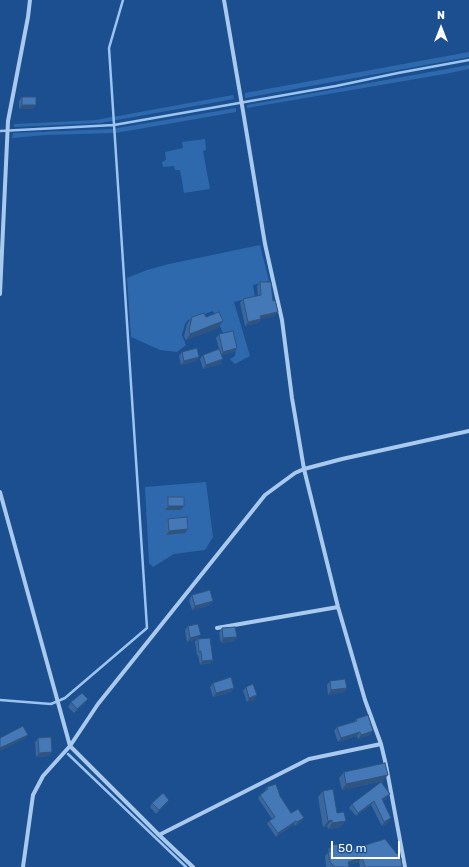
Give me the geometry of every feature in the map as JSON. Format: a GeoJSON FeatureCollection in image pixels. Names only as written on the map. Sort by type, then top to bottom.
{"type":"FeatureCollection","features":[{"type":"Feature","properties":{"kind":"street"},"geometry":{"type":"LineString","coordinates":[[0,294],[6,140],[8,121],[30,0]]}},
{"type":"Feature","properties":{"kind":"street"},"geometry":{"type":"LineString","coordinates":[[224,0],[265,244],[282,320],[292,398],[304,469],[338,607],[365,700],[381,744],[405,867]]}},
{"type":"Feature","properties":{"kind":"street"},"geometry":{"type":"LineString","coordinates":[[23,867],[33,795],[43,776],[70,746],[98,704],[265,495],[295,473],[304,469],[469,430]]}},
{"type":"Feature","properties":{"kind":"street"},"geometry":{"type":"LineString","coordinates":[[0,492],[70,746],[193,867]]}},
{"type":"Feature","properties":{"kind":"street"},"geometry":{"type":"LineString","coordinates":[[216,628],[338,607]]}},
{"type":"Feature","properties":{"kind":"street"},"geometry":{"type":"LineString","coordinates":[[159,835],[309,759],[381,744]]}},
{"type":"Feature","properties":{"kind":"shaded area"},"geometry":{"type":"Polygon","coordinates":[[[469,52],[469,57],[245,98],[245,93],[469,52]]]}},
{"type":"Feature","properties":{"kind":"shaded area"},"geometry":{"type":"Polygon","coordinates":[[[469,65],[469,69],[445,74],[247,108],[247,105],[469,65]]]}},
{"type":"Feature","properties":{"kind":"shaded area"},"geometry":{"type":"Polygon","coordinates":[[[233,95],[234,99],[100,123],[14,127],[14,124],[96,120],[233,95]]]}},
{"type":"Feature","properties":{"kind":"shaded area"},"geometry":{"type":"Polygon","coordinates":[[[236,108],[236,112],[116,133],[46,135],[12,138],[13,133],[112,129],[236,108]]]}},
{"type":"Feature","properties":{"kind":"shaded area"},"geometry":{"type":"Polygon","coordinates":[[[205,139],[206,150],[203,151],[210,189],[184,193],[180,170],[175,170],[174,166],[163,167],[162,162],[166,160],[165,152],[183,148],[182,142],[205,139]]]}},
{"type":"Feature","properties":{"kind":"shaded area"},"geometry":{"type":"Polygon","coordinates":[[[260,245],[269,281],[253,285],[255,297],[234,302],[250,356],[235,364],[230,359],[235,356],[236,347],[231,331],[223,333],[213,311],[188,320],[185,324],[182,335],[186,345],[177,352],[160,350],[131,337],[127,278],[147,270],[169,264],[260,245]]]}},
{"type":"Feature","properties":{"kind":"shaded area"},"geometry":{"type":"Polygon","coordinates":[[[206,482],[213,537],[205,550],[174,554],[153,567],[149,563],[145,487],[206,482]]]}},
{"type":"Feature","properties":{"kind":"building"},"geometry":{"type":"Polygon","coordinates":[[[22,97],[36,97],[36,105],[22,105],[22,97]]]}},
{"type":"Feature","properties":{"kind":"building"},"geometry":{"type":"Polygon","coordinates":[[[260,282],[271,282],[273,301],[275,300],[278,312],[260,316],[261,319],[248,322],[243,299],[261,295],[260,282]]]}},
{"type":"Feature","properties":{"kind":"building"},"geometry":{"type":"Polygon","coordinates":[[[219,312],[223,321],[190,334],[189,330],[192,317],[204,313],[206,317],[219,312]]]}},
{"type":"Feature","properties":{"kind":"building"},"geometry":{"type":"Polygon","coordinates":[[[233,331],[237,348],[223,352],[219,334],[233,331]]]}},
{"type":"Feature","properties":{"kind":"building"},"geometry":{"type":"Polygon","coordinates":[[[197,348],[199,357],[184,361],[182,352],[197,348]]]}},
{"type":"Feature","properties":{"kind":"building"},"geometry":{"type":"Polygon","coordinates":[[[219,349],[223,359],[206,365],[203,355],[219,349]]]}},
{"type":"Feature","properties":{"kind":"building"},"geometry":{"type":"Polygon","coordinates":[[[168,497],[184,497],[184,506],[168,506],[168,497]]]}},
{"type":"Feature","properties":{"kind":"building"},"geometry":{"type":"Polygon","coordinates":[[[187,517],[188,529],[169,531],[168,519],[187,517]]]}},
{"type":"Feature","properties":{"kind":"building"},"geometry":{"type":"Polygon","coordinates":[[[210,590],[213,601],[195,606],[192,595],[210,590]]]}},
{"type":"Feature","properties":{"kind":"building"},"geometry":{"type":"Polygon","coordinates":[[[198,624],[201,635],[190,638],[188,626],[198,624]]]}},
{"type":"Feature","properties":{"kind":"building"},"geometry":{"type":"Polygon","coordinates":[[[235,627],[237,637],[223,638],[222,628],[235,627]]]}},
{"type":"Feature","properties":{"kind":"building"},"geometry":{"type":"Polygon","coordinates":[[[210,638],[213,660],[202,661],[201,651],[199,652],[198,639],[210,638]]]}},
{"type":"Feature","properties":{"kind":"building"},"geometry":{"type":"Polygon","coordinates":[[[231,677],[234,688],[216,693],[213,683],[231,677]]]}},
{"type":"Feature","properties":{"kind":"building"},"geometry":{"type":"Polygon","coordinates":[[[345,679],[347,688],[331,690],[330,681],[345,679]]]}},
{"type":"Feature","properties":{"kind":"building"},"geometry":{"type":"Polygon","coordinates":[[[253,684],[257,695],[249,698],[246,687],[253,684]]]}},
{"type":"Feature","properties":{"kind":"building"},"geometry":{"type":"Polygon","coordinates":[[[82,693],[88,699],[77,709],[71,702],[82,693]]]}},
{"type":"Feature","properties":{"kind":"building"},"geometry":{"type":"Polygon","coordinates":[[[368,715],[373,731],[361,735],[360,732],[341,738],[337,727],[357,721],[356,719],[368,715]]]}},
{"type":"Feature","properties":{"kind":"building"},"geometry":{"type":"Polygon","coordinates":[[[23,726],[28,735],[0,748],[0,738],[23,726]]]}},
{"type":"Feature","properties":{"kind":"building"},"geometry":{"type":"Polygon","coordinates":[[[51,737],[52,752],[39,753],[38,738],[51,737]]]}},
{"type":"Feature","properties":{"kind":"building"},"geometry":{"type":"Polygon","coordinates":[[[385,763],[388,775],[346,784],[344,772],[385,763]]]}},
{"type":"Feature","properties":{"kind":"building"},"geometry":{"type":"Polygon","coordinates":[[[381,782],[390,794],[382,799],[391,818],[384,822],[374,801],[358,813],[352,804],[381,782]]]}},
{"type":"Feature","properties":{"kind":"building"},"geometry":{"type":"Polygon","coordinates":[[[276,784],[280,796],[291,813],[298,809],[304,818],[297,822],[296,821],[278,833],[269,821],[275,817],[260,795],[268,789],[267,787],[276,784]]]}},
{"type":"Feature","properties":{"kind":"building"},"geometry":{"type":"Polygon","coordinates":[[[333,789],[337,813],[344,812],[346,821],[332,823],[332,820],[328,821],[323,791],[333,789]]]}},
{"type":"Feature","properties":{"kind":"building"},"geometry":{"type":"Polygon","coordinates":[[[163,793],[169,800],[159,810],[152,803],[163,793]]]}},
{"type":"Feature","properties":{"kind":"building"},"geometry":{"type":"Polygon","coordinates":[[[385,839],[397,854],[399,853],[402,867],[365,867],[362,857],[348,862],[349,867],[335,867],[330,862],[328,852],[333,851],[332,845],[341,844],[342,850],[346,849],[346,851],[385,839]]]}},
{"type":"Feature","properties":{"kind":"waterway"},"geometry":{"type":"LineString","coordinates":[[0,700],[51,704],[65,698],[147,628],[109,48],[123,0]]}},
{"type":"Feature","properties":{"kind":"waterway"},"geometry":{"type":"LineString","coordinates":[[0,131],[114,125],[336,86],[469,60]]}},
{"type":"Feature","properties":{"kind":"waterway"},"geometry":{"type":"LineString","coordinates":[[68,754],[186,867]]}}]}
